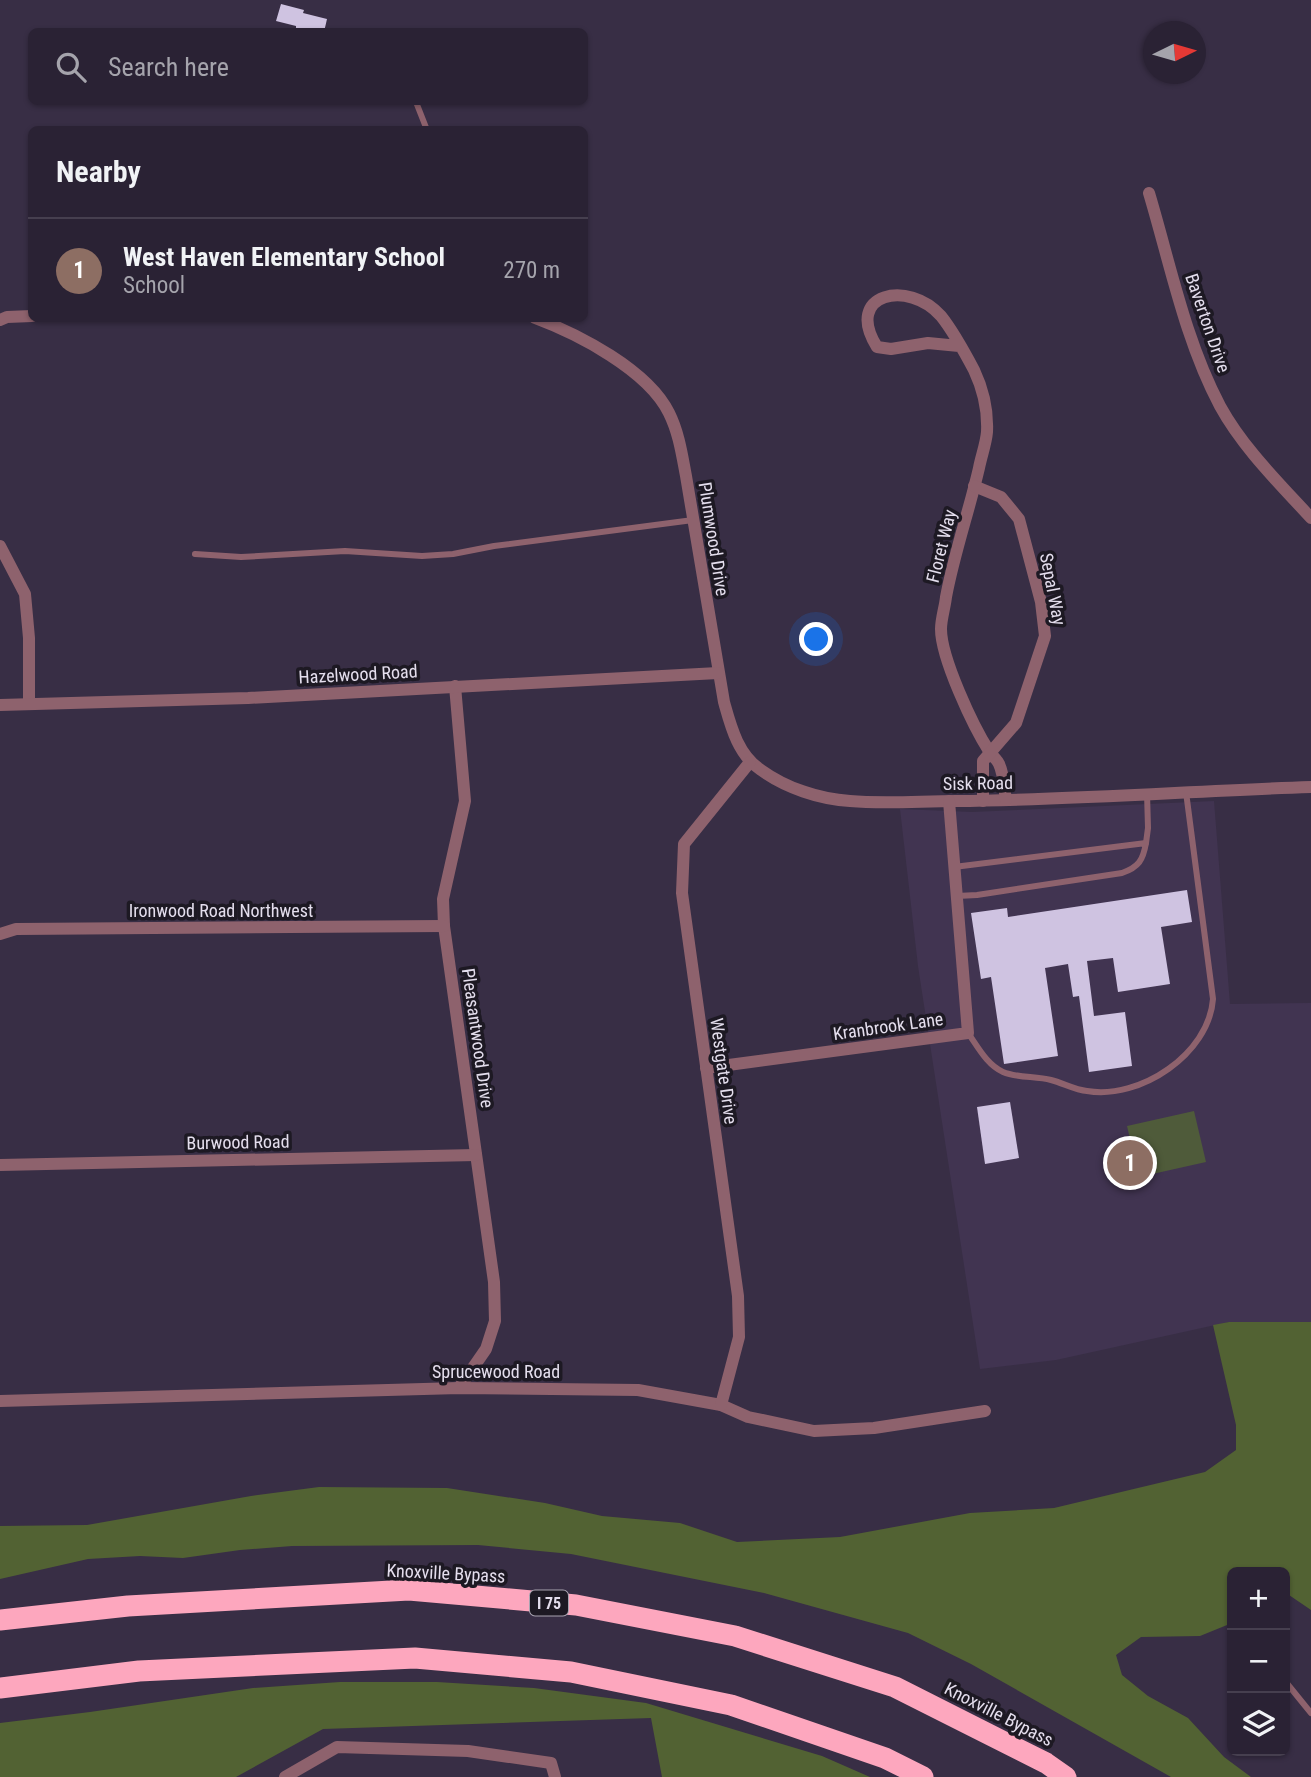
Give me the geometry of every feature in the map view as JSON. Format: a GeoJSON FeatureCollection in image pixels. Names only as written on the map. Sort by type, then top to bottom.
{"type":"FeatureCollection","features":[{"type":"Feature","properties":{"kind":"highway","name":"Knoxville Bypass"},"geometry":{"type":"LineString","coordinates":[[0,1619],[128,1606],[409,1590],[576,1605],[736,1636],[895,1687],[1046,1763],[1066,1777]]}},
{"type":"Feature","properties":{"kind":"highway"},"geometry":{"type":"LineString","coordinates":[[0,1688],[139,1671],[415,1658],[571,1672],[731,1705],[885,1758],[923,1777]]}},
{"type":"Feature","properties":{"kind":"street","name":"Baverton Drive"},"geometry":{"type":"LineString","coordinates":[[1149,193],[1196,353],[1221,407],[1256,458],[1311,517]]}},
{"type":"Feature","properties":{"kind":"street","name":"Floret Way"},"geometry":{"type":"LineString","coordinates":[[959,346],[929,343],[891,349],[877,347],[869,334],[867,318],[872,307],[884,297],[898,294],[914,298],[940,315],[974,369],[984,393],[987,432],[949,582],[941,628],[946,656],[990,752],[999,764],[1006,800]]}},
{"type":"Feature","properties":{"kind":"street"},"geometry":{"type":"LineString","coordinates":[[0,320],[28,316]]}},
{"type":"Feature","properties":{"kind":"street","name":"Plumwood Drive"},"geometry":{"type":"LineString","coordinates":[[546,322],[563,328],[626,366],[668,411],[680,443],[718,673]]}},
{"type":"Feature","properties":{"kind":"street","name":"Sepal Way"},"geometry":{"type":"LineString","coordinates":[[974,486],[1001,496],[1019,519],[1041,602],[1045,635],[1016,723],[990,752]]}},
{"type":"Feature","properties":{"kind":"street"},"geometry":{"type":"LineString","coordinates":[[0,546],[24,594],[29,638],[29,704]]}},
{"type":"Feature","properties":{"kind":"street","name":"Hazelwood Road"},"geometry":{"type":"LineString","coordinates":[[0,705],[248,698],[718,673]]}},
{"type":"Feature","properties":{"kind":"street","name":"Sisk Road"},"geometry":{"type":"LineString","coordinates":[[718,673],[733,734],[750,762],[790,786],[818,796],[850,801],[983,801],[1311,787]]}},
{"type":"Feature","properties":{"kind":"street","name":"Pleasantwood Drive"},"geometry":{"type":"LineString","coordinates":[[455,685],[465,800],[443,899],[444,926],[494,1282],[495,1321],[486,1349],[459,1388]]}},
{"type":"Feature","properties":{"kind":"street"},"geometry":{"type":"LineString","coordinates":[[983,801],[983,761],[990,752]]}},
{"type":"Feature","properties":{"kind":"street","name":"Westgate Drive"},"geometry":{"type":"LineString","coordinates":[[720,1405],[739,1337],[738,1296],[682,893],[684,844],[750,762]]}},
{"type":"Feature","properties":{"kind":"street","name":"Kranbrook Lane"},"geometry":{"type":"LineString","coordinates":[[706,1068],[968,1033],[949,801]]}},
{"type":"Feature","properties":{"kind":"street","name":"Ironwood Road Northwest"},"geometry":{"type":"LineString","coordinates":[[0,934],[16,929],[444,926]]}},
{"type":"Feature","properties":{"kind":"street","name":"Burwood Road"},"geometry":{"type":"LineString","coordinates":[[0,1165],[477,1155]]}},
{"type":"Feature","properties":{"kind":"street","name":"Sprucewood Road"},"geometry":{"type":"LineString","coordinates":[[0,1401],[459,1388],[638,1390],[720,1405],[748,1417],[814,1432],[874,1428],[985,1412]]}},
{"type":"Feature","properties":{"kind":"street"},"geometry":{"type":"LineString","coordinates":[[285,1777],[337,1747],[468,1751],[551,1763],[555,1777]]}},
{"type":"Feature","properties":{"kind":"lane"},"geometry":{"type":"LineString","coordinates":[[417,105],[425,126]]}},
{"type":"Feature","properties":{"kind":"lane"},"geometry":{"type":"LineString","coordinates":[[195,554],[241,556],[345,551],[422,556],[453,554],[494,546],[693,520]]}},
{"type":"Feature","properties":{"kind":"lane"},"geometry":{"type":"LineString","coordinates":[[968,1033],[991,1065],[1005,1073],[1050,1080],[1087,1091],[1114,1091],[1135,1085],[1157,1075],[1196,1045],[1208,1020],[1213,999],[1186,792]]}},
{"type":"Feature","properties":{"kind":"lane"},"geometry":{"type":"LineString","coordinates":[[957,896],[1122,873],[1134,869],[1143,859],[1146,843],[1147,793]]}},
{"type":"Feature","properties":{"kind":"lane"},"geometry":{"type":"LineString","coordinates":[[954,867],[1146,843]]}},
{"type":"Feature","properties":{"kind":"lane"},"geometry":{"type":"LineString","coordinates":[[1290,1687],[1311,1713]]}},
{"type":"Feature","properties":{"kind":"shaded area"},"geometry":{"type":"Polygon","coordinates":[[[1214,801],[1230,1004],[1311,1003],[1311,1322],[1229,1322],[1056,1360],[980,1369],[918,966],[900,809],[972,812],[1214,801]]]}},
{"type":"Feature","properties":{"kind":"green space"},"geometry":{"type":"Polygon","coordinates":[[[1194,1111],[1206,1162],[1139,1177],[1127,1126],[1194,1111]]]}},
{"type":"Feature","properties":{"kind":"green space"},"geometry":{"type":"Polygon","coordinates":[[[1229,1322],[1311,1322],[1311,1610],[1290,1596],[1290,1567],[1227,1567],[1227,1625],[1200,1636],[1141,1637],[1116,1655],[1122,1675],[1148,1696],[1188,1718],[1224,1757],[1251,1777],[1171,1777],[971,1664],[908,1633],[764,1593],[571,1554],[478,1545],[292,1546],[183,1558],[140,1556],[88,1559],[0,1579],[0,1526],[87,1525],[251,1496],[319,1487],[447,1488],[545,1503],[602,1516],[680,1523],[737,1542],[840,1537],[970,1513],[1054,1508],[1205,1472],[1236,1450],[1236,1425],[1213,1325],[1229,1322]]]}},
{"type":"Feature","properties":{"kind":"green space"},"geometry":{"type":"Polygon","coordinates":[[[340,1682],[437,1682],[534,1688],[646,1703],[822,1756],[870,1777],[662,1777],[651,1718],[323,1729],[236,1777],[0,1777],[0,1723],[253,1688],[340,1682]]]}},
{"type":"Feature","properties":{"kind":"building"},"geometry":{"type":"Polygon","coordinates":[[[281,4],[327,19],[325,28],[296,28],[276,21],[281,4]]]}},
{"type":"Feature","properties":{"kind":"building"},"geometry":{"type":"Polygon","coordinates":[[[1187,890],[1192,922],[1161,927],[1170,984],[1118,992],[1113,958],[1087,961],[1094,1016],[1125,1012],[1132,1066],[1089,1072],[1079,996],[1073,997],[1068,964],[1045,968],[1058,1056],[1004,1064],[991,977],[981,979],[971,913],[1007,908],[1008,917],[1187,890]]]}},
{"type":"Feature","properties":{"kind":"building"},"geometry":{"type":"Polygon","coordinates":[[[1010,1102],[1019,1158],[985,1164],[977,1107],[1010,1102]]]}},
{"type":"Feature","properties":{"kind":"place","name":"West Haven Elementary School"},"geometry":{"type":"Point","coordinates":[1130,1163]}}]}
